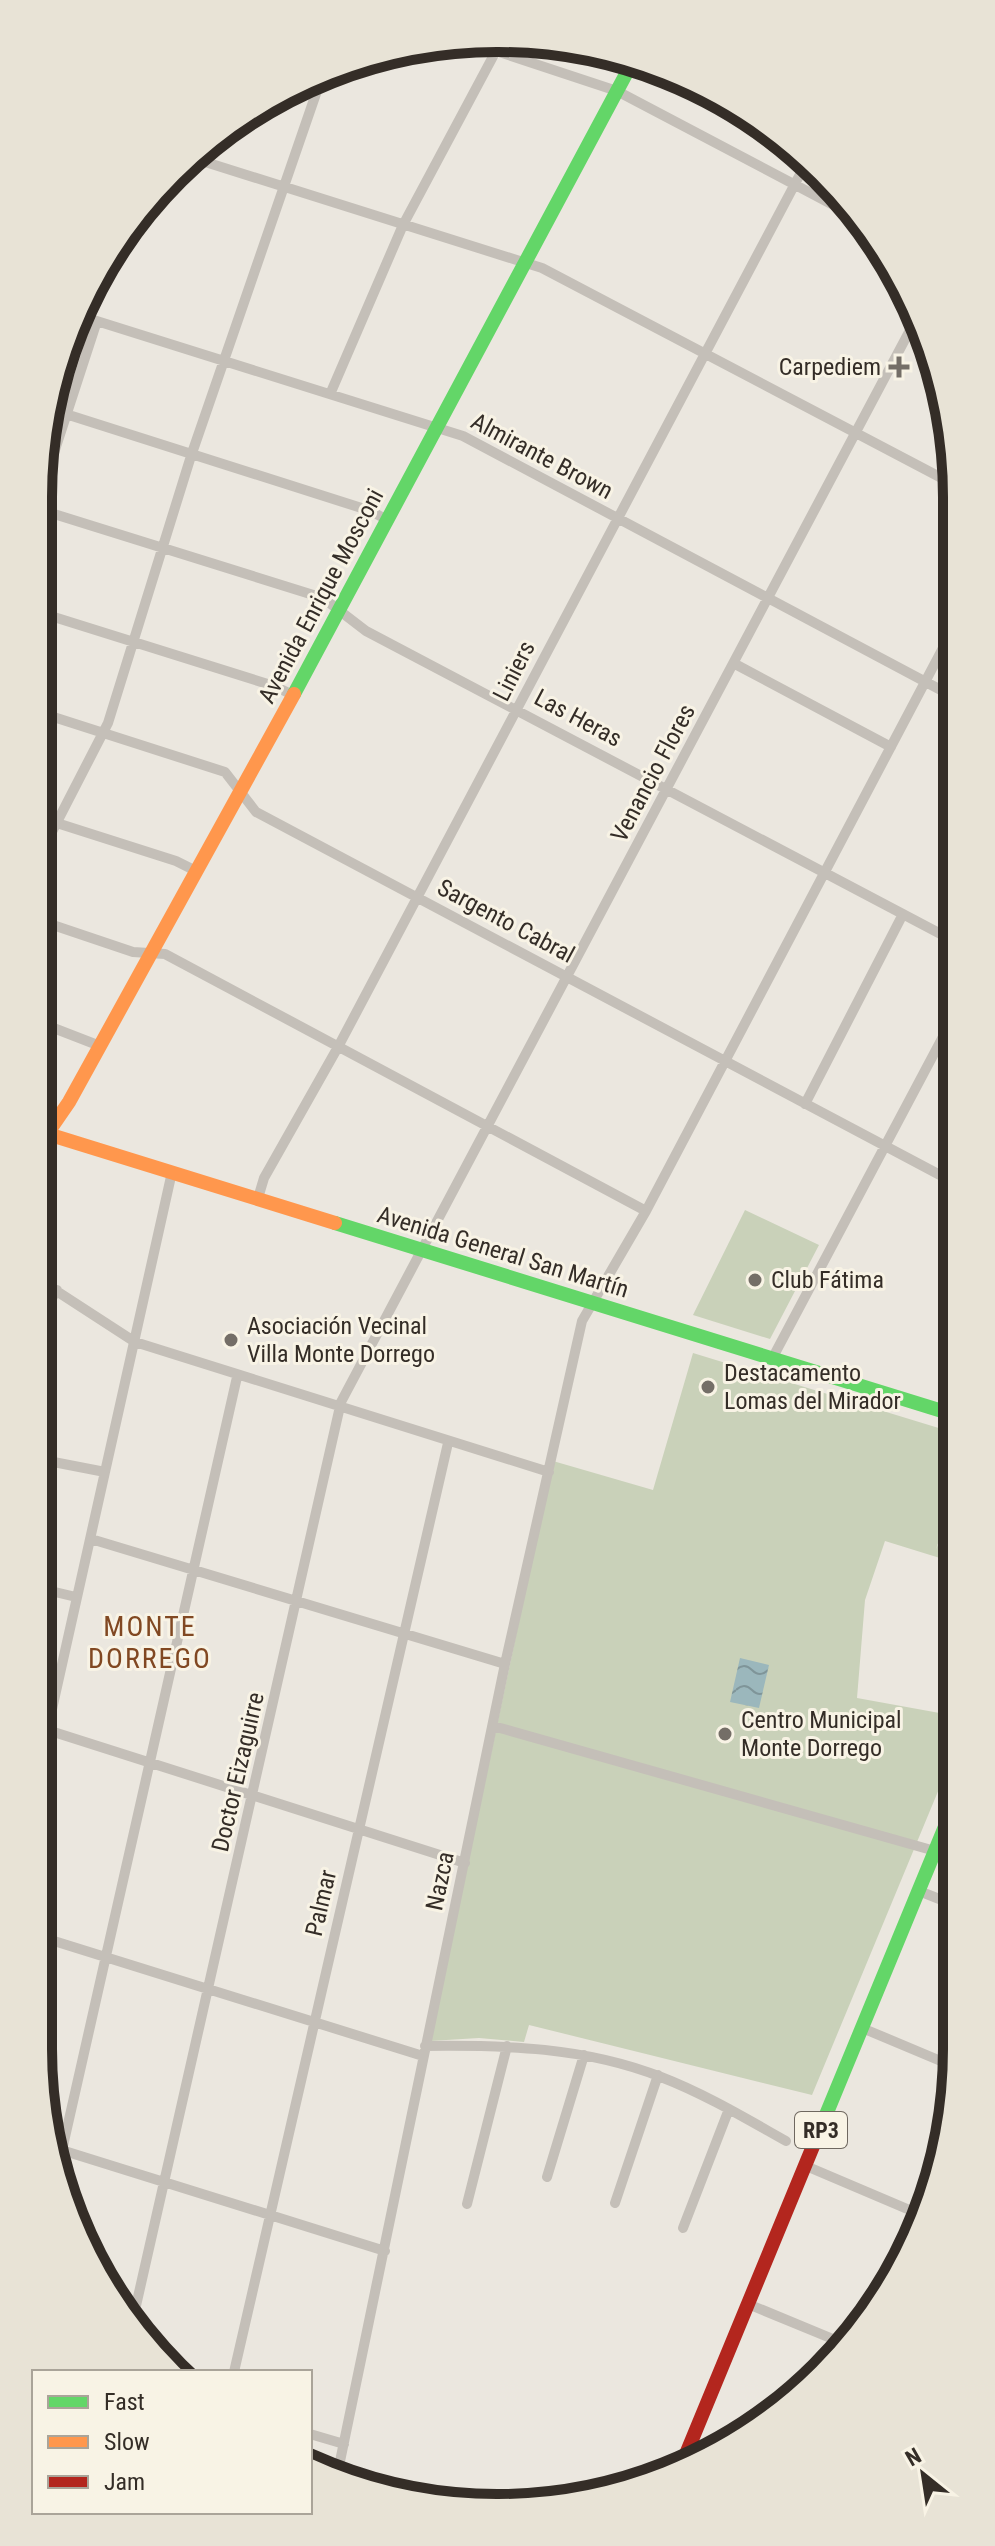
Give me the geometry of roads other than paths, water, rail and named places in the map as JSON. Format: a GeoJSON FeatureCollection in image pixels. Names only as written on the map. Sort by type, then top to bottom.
{"type":"FeatureCollection","features":[{"type":"Feature","properties":{"kind":"main road","name":"Avenida Enrique Mosconi"},"geometry":{"type":"LineString","coordinates":[[52,1118],[100,1046],[293,695],[627,72]]}},
{"type":"Feature","properties":{"kind":"main road","name":"Avenida General San Martín"},"geometry":{"type":"LineString","coordinates":[[52,1135],[772,1359],[943,1407]]}},
{"type":"Feature","properties":{"kind":"main road","name":"RP3"},"geometry":{"type":"LineString","coordinates":[[687,2452],[943,1832]]}},
{"type":"Feature","properties":{"kind":"street"},"geometry":{"type":"LineString","coordinates":[[331,392],[403,225],[495,52]]}},
{"type":"Feature","properties":{"kind":"street"},"geometry":{"type":"LineString","coordinates":[[506,52],[617,91],[832,204]]}},
{"type":"Feature","properties":{"kind":"street"},"geometry":{"type":"LineString","coordinates":[[52,832],[103,734],[164,550],[191,456],[317,90]]}},
{"type":"Feature","properties":{"kind":"street"},"geometry":{"type":"LineString","coordinates":[[205,162],[542,268],[942,478]]}},
{"type":"Feature","properties":{"kind":"street","name":"Liniers"},"geometry":{"type":"LineString","coordinates":[[258,1198],[264,1178],[338,1047],[801,172]]}},
{"type":"Feature","properties":{"kind":"street","name":"Almirante Brown"},"geometry":{"type":"LineString","coordinates":[[90,319],[226,359],[463,436],[943,691]]}},
{"type":"Feature","properties":{"kind":"street"},"geometry":{"type":"LineString","coordinates":[[55,449],[97,321]]}},
{"type":"Feature","properties":{"kind":"street","name":"Venancio Flores"},"geometry":{"type":"LineString","coordinates":[[423,1250],[910,330]]}},
{"type":"Feature","properties":{"kind":"street"},"geometry":{"type":"LineString","coordinates":[[61,412],[371,511],[387,520]]}},
{"type":"Feature","properties":{"kind":"street","name":"Las Heras"},"geometry":{"type":"LineString","coordinates":[[52,514],[323,598],[366,631],[943,935]]}},
{"type":"Feature","properties":{"kind":"street"},"geometry":{"type":"LineString","coordinates":[[52,616],[274,686],[293,695]]}},
{"type":"Feature","properties":{"kind":"street","name":"Nazca"},"geometry":{"type":"LineString","coordinates":[[339,2465],[505,1664],[582,1321],[646,1211],[943,649]]}},
{"type":"Feature","properties":{"kind":"street"},"geometry":{"type":"LineString","coordinates":[[735,664],[891,747]]}},
{"type":"Feature","properties":{"kind":"street","name":"Sargento Cabral"},"geometry":{"type":"LineString","coordinates":[[52,717],[225,772],[256,812],[943,1177]]}},
{"type":"Feature","properties":{"kind":"street"},"geometry":{"type":"LineString","coordinates":[[52,821],[196,871]]}},
{"type":"Feature","properties":{"kind":"street"},"geometry":{"type":"LineString","coordinates":[[805,1104],[903,914]]}},
{"type":"Feature","properties":{"kind":"street"},"geometry":{"type":"LineString","coordinates":[[52,925],[133,952],[165,954],[646,1211]]}},
{"type":"Feature","properties":{"kind":"street"},"geometry":{"type":"LineString","coordinates":[[52,1027],[100,1046]]}},
{"type":"Feature","properties":{"kind":"street"},"geometry":{"type":"LineString","coordinates":[[772,1359],[943,1036]]}},
{"type":"Feature","properties":{"kind":"street"},"geometry":{"type":"LineString","coordinates":[[52,1693],[91,1539],[172,1172]]}},
{"type":"Feature","properties":{"kind":"street","name":"Doctor Eizaguirre"},"geometry":{"type":"LineString","coordinates":[[136,2308],[339,1409],[423,1250]]}},
{"type":"Feature","properties":{"kind":"street"},"geometry":{"type":"LineString","coordinates":[[52,1287],[135,1342],[237,1377],[549,1472]]}},
{"type":"Feature","properties":{"kind":"street"},"geometry":{"type":"LineString","coordinates":[[52,1298],[57,1290]]}},
{"type":"Feature","properties":{"kind":"street"},"geometry":{"type":"LineString","coordinates":[[61,2136],[237,1377]]}},
{"type":"Feature","properties":{"kind":"street","name":"Palmar"},"geometry":{"type":"LineString","coordinates":[[234,2370],[448,1443]]}},
{"type":"Feature","properties":{"kind":"street"},"geometry":{"type":"LineString","coordinates":[[52,1462],[105,1472]]}},
{"type":"Feature","properties":{"kind":"street"},"geometry":{"type":"LineString","coordinates":[[91,1539],[505,1664]]}},
{"type":"Feature","properties":{"kind":"street"},"geometry":{"type":"LineString","coordinates":[[52,1591],[76,1597]]}},
{"type":"Feature","properties":{"kind":"street"},"geometry":{"type":"LineString","coordinates":[[493,1726],[935,1851]]}},
{"type":"Feature","properties":{"kind":"street"},"geometry":{"type":"LineString","coordinates":[[52,1732],[465,1863]]}},
{"type":"Feature","properties":{"kind":"street"},"geometry":{"type":"LineString","coordinates":[[919,1891],[943,1900]]}},
{"type":"Feature","properties":{"kind":"street"},"geometry":{"type":"LineString","coordinates":[[52,1940],[313,2023],[424,2051],[507,2046],[584,2055],[658,2075],[786,2141]]}},
{"type":"Feature","properties":{"kind":"street"},"geometry":{"type":"LineString","coordinates":[[862,2028],[943,2062]]}},
{"type":"Feature","properties":{"kind":"street"},"geometry":{"type":"LineString","coordinates":[[467,2204],[507,2046]]}},
{"type":"Feature","properties":{"kind":"street"},"geometry":{"type":"LineString","coordinates":[[547,2177],[584,2055]]}},
{"type":"Feature","properties":{"kind":"street"},"geometry":{"type":"LineString","coordinates":[[615,2203],[658,2075]]}},
{"type":"Feature","properties":{"kind":"street"},"geometry":{"type":"LineString","coordinates":[[683,2228],[729,2109]]}},
{"type":"Feature","properties":{"kind":"street"},"geometry":{"type":"LineString","coordinates":[[64,2151],[385,2251]]}},
{"type":"Feature","properties":{"kind":"street"},"geometry":{"type":"LineString","coordinates":[[806,2166],[912,2211]]}},
{"type":"Feature","properties":{"kind":"street"},"geometry":{"type":"LineString","coordinates":[[748,2304],[834,2340]]}},
{"type":"Feature","properties":{"kind":"street"},"geometry":{"type":"LineString","coordinates":[[312,2435],[344,2444]]}},
{"type":"Feature","properties":{"kind":"street"},"geometry":{"type":"LineString","coordinates":[[690,2444],[697,2447]]}},
{"type":"Feature","properties":{"kind":"water"},"geometry":{"type":"Polygon","coordinates":[[[740,1658],[769,1665],[759,1708],[730,1702],[740,1658]]]}},
{"type":"Feature","properties":{"kind":"place","name":"Carpediem"},"geometry":{"type":"Point","coordinates":[899,367]}},
{"type":"Feature","properties":{"kind":"place","name":"Club Fátima"},"geometry":{"type":"Point","coordinates":[755,1280]}},
{"type":"Feature","properties":{"kind":"place","name":"Asociación Vecinal Villa Monte Dorrego"},"geometry":{"type":"Point","coordinates":[231,1340]}},
{"type":"Feature","properties":{"kind":"place","name":"Destacamento Lomas del Mirador"},"geometry":{"type":"Point","coordinates":[708,1387]}},
{"type":"Feature","properties":{"kind":"place","name":"Centro Municipal Monte Dorrego"},"geometry":{"type":"Point","coordinates":[725,1734]}},
{"type":"Feature","properties":{"kind":"district","name":"MONTE DORREGO"},"geometry":{"type":"Point","coordinates":[150,1642]}}]}
